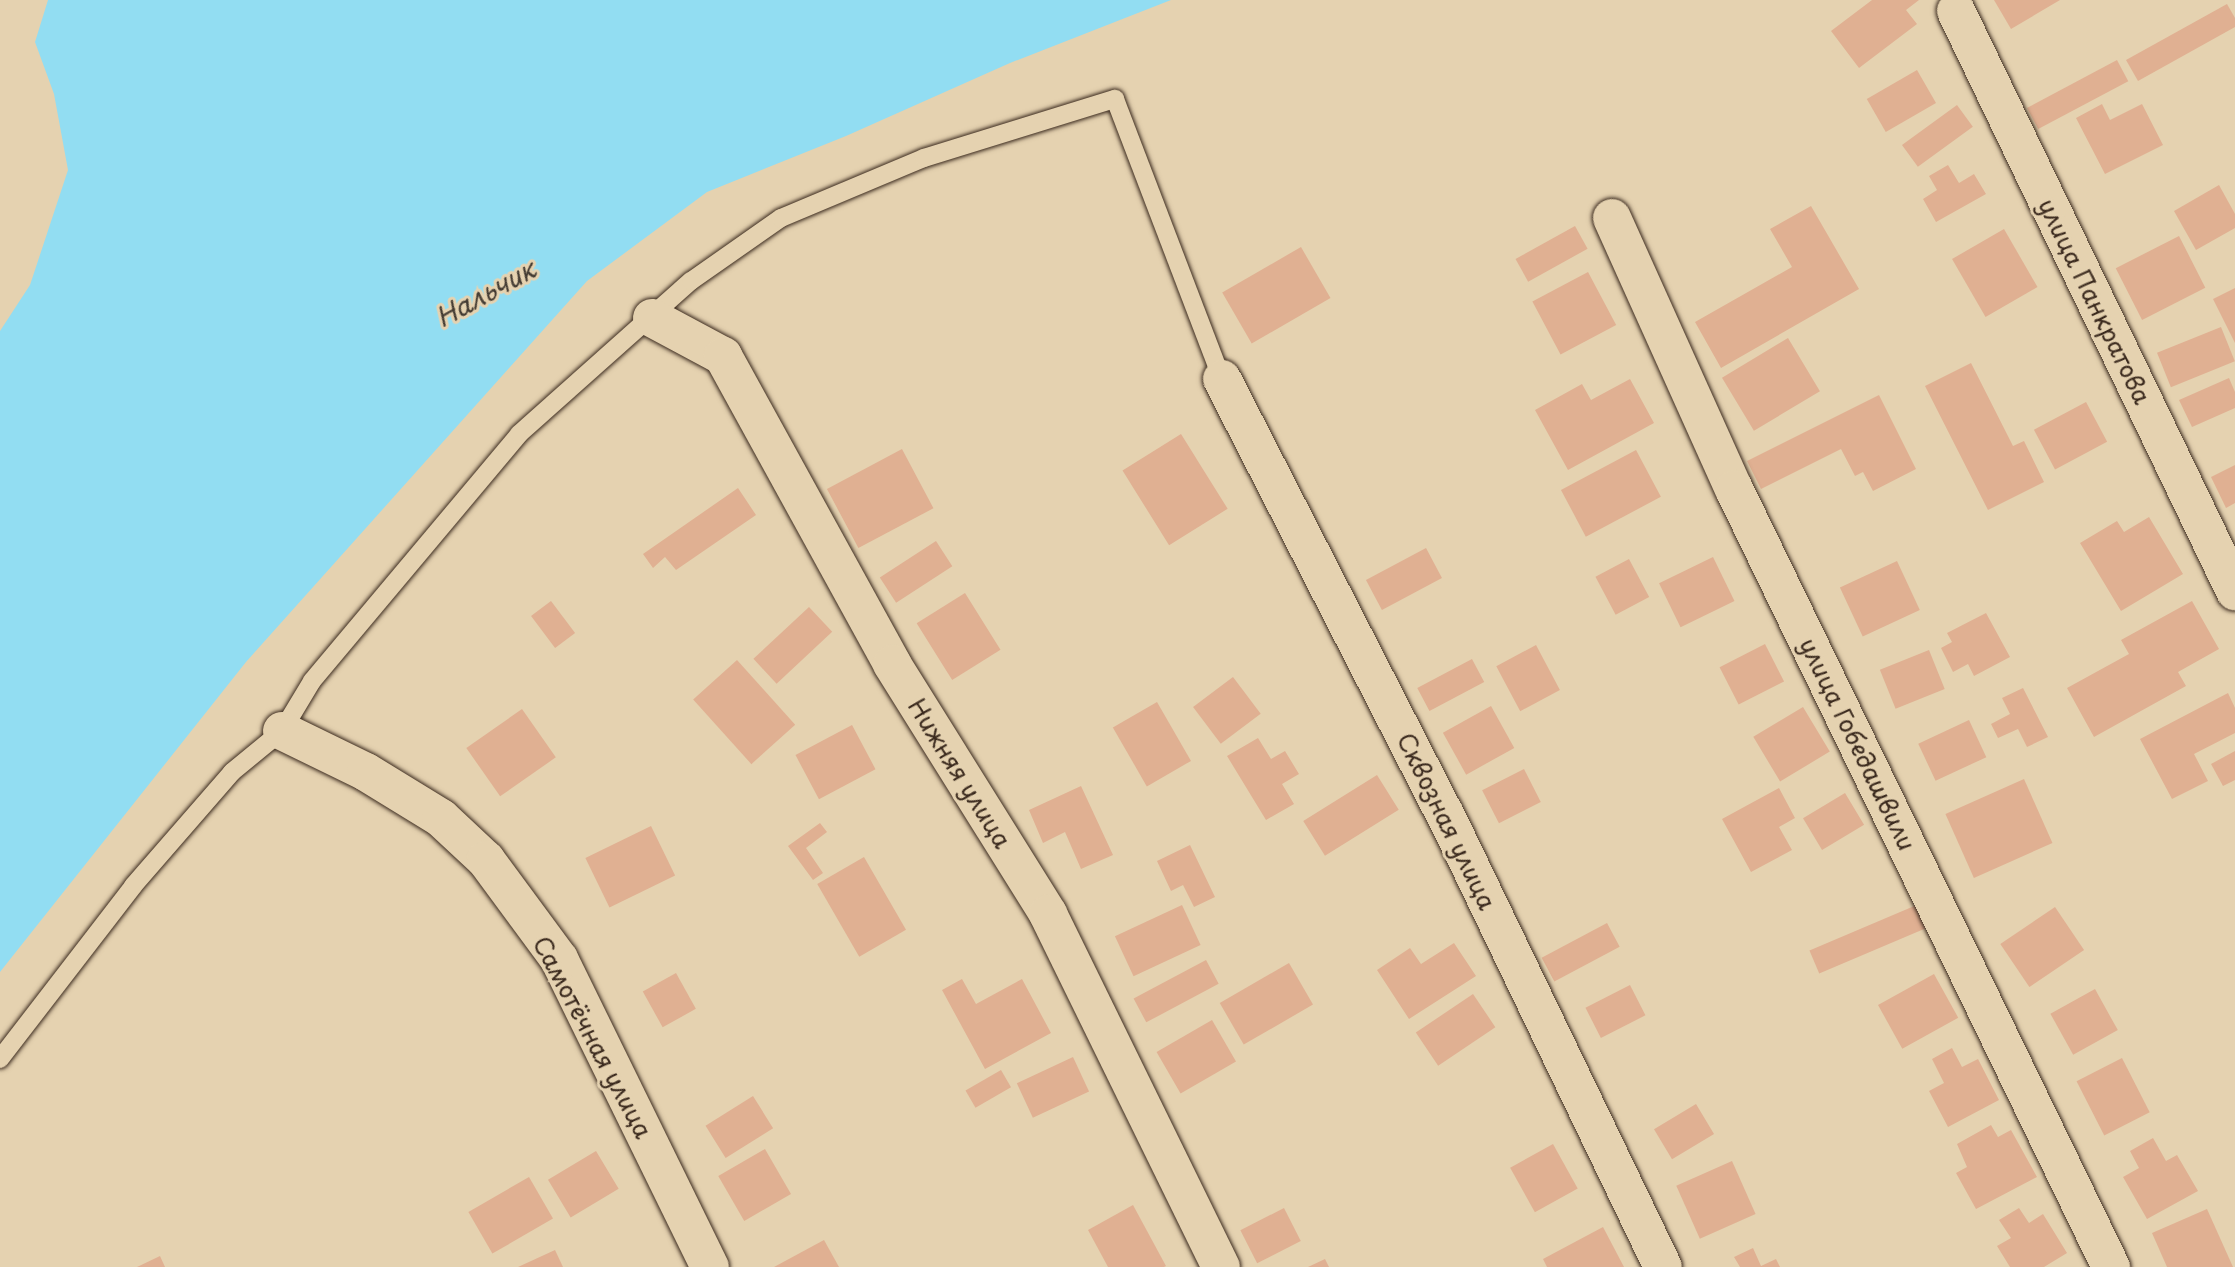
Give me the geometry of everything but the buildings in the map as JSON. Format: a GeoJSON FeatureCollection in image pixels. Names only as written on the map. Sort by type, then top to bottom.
{"type":"FeatureCollection","features":[{"type":"Feature","properties":{"kind":"street","name":"улица Панкратова"},"geometry":{"type":"LineString","coordinates":[[1956,11],[2235,591]]}},
{"type":"Feature","properties":{"kind":"street","name":"улица Гобедашвили"},"geometry":{"type":"LineString","coordinates":[[1612,218],[1734,489],[2111,1267]]}},
{"type":"Feature","properties":{"kind":"street","name":"Нижняя улица"},"geometry":{"type":"LineString","coordinates":[[652,318],[723,356],[892,664],[1048,914],[1221,1267]]}},
{"type":"Feature","properties":{"kind":"street","name":"Сквозная улица"},"geometry":{"type":"LineString","coordinates":[[1222,379],[1446,816],[1663,1267]]}},
{"type":"Feature","properties":{"kind":"street","name":"Самотёчная улица"},"geometry":{"type":"LineString","coordinates":[[282,731],[366,772],[441,818],[486,860],[559,959],[710,1267]]}},
{"type":"Feature","properties":{"kind":"lane"},"geometry":{"type":"LineString","coordinates":[[0,1059],[133,886],[232,772],[282,731],[330,659],[519,434],[596,362],[652,318],[691,281],[781,218],[924,158],[1115,99],[1222,379]]}},
{"type":"Feature","properties":{"kind":"water","name":"Нальчик"},"geometry":{"type":"Polygon","coordinates":[[[48,0],[1171,0],[1010,63],[846,136],[707,192],[587,281],[246,662],[0,972],[0,331],[30,285],[68,170],[54,94],[35,42],[48,0]]]}}]}
